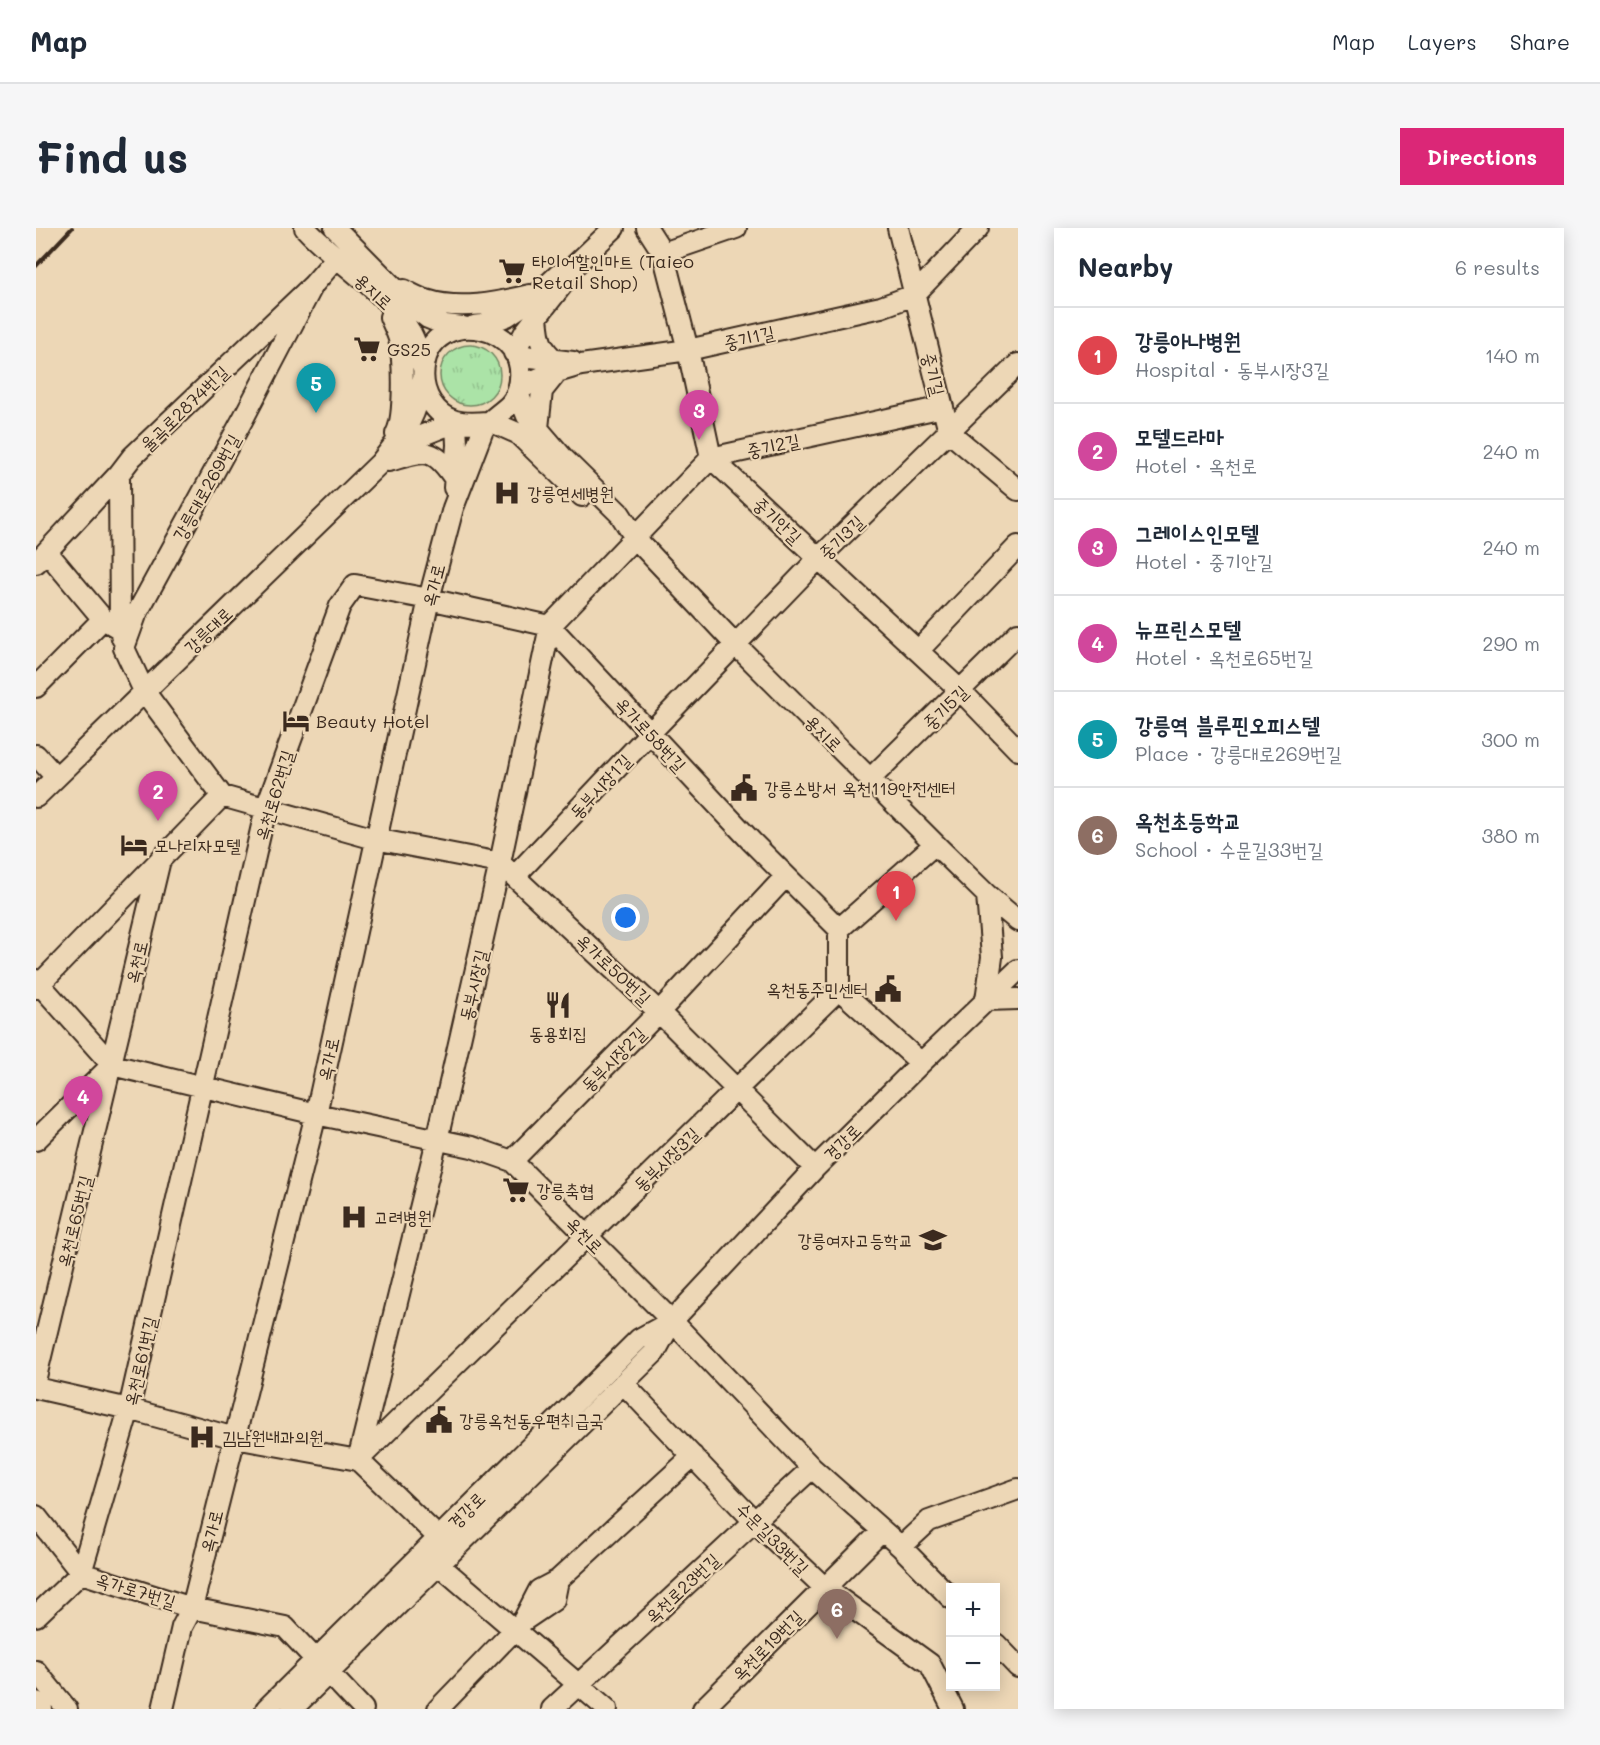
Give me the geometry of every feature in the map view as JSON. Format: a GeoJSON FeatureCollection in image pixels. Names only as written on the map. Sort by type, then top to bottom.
{"type":"FeatureCollection","features":[{"type":"Feature","properties":{"kind":"street","name":"용지로"},"geometry":{"type":"LineString","coordinates":[[305,228],[346,243]]}},
{"type":"Feature","properties":{"kind":"street","name":"용지로"},"geometry":{"type":"LineString","coordinates":[[335,228],[388,292],[396,312],[411,333],[418,349],[423,373]]}},
{"type":"Feature","properties":{"kind":"street"},"geometry":{"type":"LineString","coordinates":[[380,463],[414,417],[423,373],[432,347],[442,336],[457,329],[483,325],[507,316],[558,275],[570,270],[614,228]]}},
{"type":"Feature","properties":{"kind":"street"},"geometry":{"type":"LineString","coordinates":[[429,599],[550,626],[636,539],[711,458],[688,350],[663,253],[647,228]]}},
{"type":"Feature","properties":{"kind":"street"},"geometry":{"type":"LineString","coordinates":[[663,253],[736,228]]}},
{"type":"Feature","properties":{"kind":"street","name":"중기길"},"geometry":{"type":"LineString","coordinates":[[898,228],[949,432]]}},
{"type":"Feature","properties":{"kind":"street"},"geometry":{"type":"LineString","coordinates":[[914,295],[978,228]]}},
{"type":"Feature","properties":{"kind":"street","name":"율곡로2874번길"},"geometry":{"type":"LineString","coordinates":[[41,557],[119,474],[132,457],[313,285],[346,243]]}},
{"type":"Feature","properties":{"kind":"street"},"geometry":{"type":"LineString","coordinates":[[514,353],[525,332],[567,279],[570,270]]}},
{"type":"Feature","properties":{"kind":"street","name":"강릉대로269번길"},"geometry":{"type":"LineString","coordinates":[[116,632],[136,615],[313,285]]}},
{"type":"Feature","properties":{"kind":"street","name":"용지로"},"geometry":{"type":"LineString","coordinates":[[388,292],[410,304],[428,318],[445,325],[469,327]]}},
{"type":"Feature","properties":{"kind":"street"},"geometry":{"type":"LineString","coordinates":[[380,463],[399,429],[402,413],[399,339],[388,292],[457,305],[495,303],[538,293]]}},
{"type":"Feature","properties":{"kind":"street","name":"중기1길"},"geometry":{"type":"LineString","coordinates":[[557,366],[581,365],[688,350],[880,307],[914,295]]}},
{"type":"Feature","properties":{"kind":"street"},"geometry":{"type":"LineString","coordinates":[[537,317],[541,345],[557,366]]}},
{"type":"Feature","properties":{"kind":"street"},"geometry":{"type":"LineString","coordinates":[[469,327],[488,329],[501,336],[514,353],[519,362],[521,377],[518,393]]}},
{"type":"Feature","properties":{"kind":"street"},"geometry":{"type":"LineString","coordinates":[[514,353],[557,366]]}},
{"type":"Feature","properties":{"kind":"street","name":"중기3길"},"geometry":{"type":"LineString","coordinates":[[735,644],[819,558],[1018,364]]}},
{"type":"Feature","properties":{"kind":"street"},"geometry":{"type":"LineString","coordinates":[[453,508],[480,436],[488,422],[510,406],[518,393],[530,382],[557,366]]}},
{"type":"Feature","properties":{"kind":"street"},"geometry":{"type":"LineString","coordinates":[[538,428],[542,391],[557,366]]}},
{"type":"Feature","properties":{"kind":"street"},"geometry":{"type":"LineString","coordinates":[[423,373],[426,395],[435,409],[449,419],[465,424],[488,422],[517,433]]}},
{"type":"Feature","properties":{"kind":"street","name":"용지로"},"geometry":{"type":"LineString","coordinates":[[518,393],[527,416],[564,459],[620,514],[636,539],[735,644],[987,895],[1018,921]]}},
{"type":"Feature","properties":{"kind":"street","name":"중기2길"},"geometry":{"type":"LineString","coordinates":[[711,458],[943,407]]}},
{"type":"Feature","properties":{"kind":"street"},"geometry":{"type":"LineString","coordinates":[[380,463],[413,439],[456,422]]}},
{"type":"Feature","properties":{"kind":"street"},"geometry":{"type":"LineString","coordinates":[[453,508],[457,445],[456,422]]}},
{"type":"Feature","properties":{"kind":"street"},"geometry":{"type":"LineString","coordinates":[[472,458],[482,442],[491,435],[503,432],[517,433]]}},
{"type":"Feature","properties":{"kind":"street"},"geometry":{"type":"LineString","coordinates":[[949,432],[1018,490]]}},
{"type":"Feature","properties":{"kind":"street","name":"용지로"},"geometry":{"type":"LineString","coordinates":[[517,433],[610,522],[636,539]]}},
{"type":"Feature","properties":{"kind":"street"},"geometry":{"type":"LineString","coordinates":[[380,463],[427,453],[438,457],[454,478]]}},
{"type":"Feature","properties":{"kind":"street","name":"중기안길"},"geometry":{"type":"LineString","coordinates":[[711,458],[961,691],[1018,750]]}},
{"type":"Feature","properties":{"kind":"street","name":"강릉대로"},"geometry":{"type":"LineString","coordinates":[[36,797],[380,463]]}},
{"type":"Feature","properties":{"kind":"street"},"geometry":{"type":"LineString","coordinates":[[116,632],[119,474]]}},
{"type":"Feature","properties":{"kind":"street","name":"옥가로"},"geometry":{"type":"LineString","coordinates":[[163,1709],[182,1627],[192,1608],[316,1114],[429,599],[453,508]]}},
{"type":"Feature","properties":{"kind":"street"},"geometry":{"type":"LineString","coordinates":[[918,651],[1018,546]]}},
{"type":"Feature","properties":{"kind":"street"},"geometry":{"type":"LineString","coordinates":[[41,557],[116,632],[144,691],[222,796],[375,839],[500,863]]}},
{"type":"Feature","properties":{"kind":"street","name":"옥천로62번길"},"geometry":{"type":"LineString","coordinates":[[204,1087],[266,808],[340,606],[355,585],[429,599]]}},
{"type":"Feature","properties":{"kind":"street","name":"옥가로58번길"},"geometry":{"type":"LineString","coordinates":[[550,626],[839,929]]}},
{"type":"Feature","properties":{"kind":"street","name":"동부시장길"},"geometry":{"type":"LineString","coordinates":[[358,1460],[437,1140],[500,863],[550,626]]}},
{"type":"Feature","properties":{"kind":"street"},"geometry":{"type":"LineString","coordinates":[[36,687],[116,632]]}},
{"type":"Feature","properties":{"kind":"street","name":"중기5길"},"geometry":{"type":"LineString","coordinates":[[870,779],[1018,633]]}},
{"type":"Feature","properties":{"kind":"street","name":"동부시장1길"},"geometry":{"type":"LineString","coordinates":[[515,876],[735,644]]}},
{"type":"Feature","properties":{"kind":"street"},"geometry":{"type":"LineString","coordinates":[[36,755],[56,777]]}},
{"type":"Feature","properties":{"kind":"street"},"geometry":{"type":"LineString","coordinates":[[36,1140],[112,1065],[37,984],[222,796]]}},
{"type":"Feature","properties":{"kind":"street"},"geometry":{"type":"LineString","coordinates":[[921,1063],[839,989],[839,929],[935,844]]}},
{"type":"Feature","properties":{"kind":"street","name":"옥천로"},"geometry":{"type":"LineString","coordinates":[[160,860],[112,1065],[316,1114],[472,1147],[512,1161],[672,1321],[812,1468],[901,1547],[946,1593]]}},
{"type":"Feature","properties":{"kind":"street","name":"옥가로50번길"},"geometry":{"type":"LineString","coordinates":[[500,863],[659,1012],[815,1168]]}},
{"type":"Feature","properties":{"kind":"street","name":"동부시장2길"},"geometry":{"type":"LineString","coordinates":[[512,1161],[659,1012],[786,876]]}},
{"type":"Feature","properties":{"kind":"street"},"geometry":{"type":"LineString","coordinates":[[987,895],[992,957],[986,1000],[1018,999]]}},
{"type":"Feature","properties":{"kind":"street","name":"경강로"},"geometry":{"type":"LineString","coordinates":[[267,1709],[322,1666],[439,1565],[655,1352],[672,1321],[815,1168],[1018,970]]}},
{"type":"Feature","properties":{"kind":"street","name":"동부시장3길"},"geometry":{"type":"LineString","coordinates":[[358,1460],[839,989]]}},
{"type":"Feature","properties":{"kind":"street","name":"옥천로65번길"},"geometry":{"type":"LineString","coordinates":[[36,1377],[112,1065]]}},
{"type":"Feature","properties":{"kind":"street","name":"옥천로61번길"},"geometry":{"type":"LineString","coordinates":[[36,1616],[81,1573],[129,1409],[204,1087]]}},
{"type":"Feature","properties":{"kind":"street","name":"경강로"},"geometry":{"type":"LineString","coordinates":[[292,1709],[322,1666],[438,1537],[639,1339],[672,1321]]}},
{"type":"Feature","properties":{"kind":"street","name":"수문길33번길"},"geometry":{"type":"LineString","coordinates":[[623,1383],[754,1521],[825,1588],[930,1664],[952,1709]]}},
{"type":"Feature","properties":{"kind":"street"},"geometry":{"type":"LineString","coordinates":[[36,1388],[129,1409],[235,1438],[358,1460],[438,1537]]}},
{"type":"Feature","properties":{"kind":"street"},"geometry":{"type":"LineString","coordinates":[[438,1709],[519,1626],[554,1600],[558,1580],[693,1456]]}},
{"type":"Feature","properties":{"kind":"street","name":"옥천로23번길"},"geometry":{"type":"LineString","coordinates":[[552,1709],[812,1468]]}},
{"type":"Feature","properties":{"kind":"street"},"geometry":{"type":"LineString","coordinates":[[901,1547],[929,1521],[1018,1489]]}},
{"type":"Feature","properties":{"kind":"street","name":"옥가로7번길"},"geometry":{"type":"LineString","coordinates":[[36,1515],[81,1573],[192,1608],[285,1627],[363,1709]]}},
{"type":"Feature","properties":{"kind":"street","name":"옥천로19번길"},"geometry":{"type":"LineString","coordinates":[[703,1709],[882,1530]]}},
{"type":"Feature","properties":{"kind":"street"},"geometry":{"type":"LineString","coordinates":[[439,1565],[519,1626],[577,1684],[607,1709]]}},
{"type":"Feature","properties":{"kind":"street","name":"옥가로"},"geometry":{"type":"LineString","coordinates":[[176,1709],[194,1627],[192,1608]]}},
{"type":"Feature","properties":{"kind":"street"},"geometry":{"type":"LineString","coordinates":[[1000,1647],[1016,1661]]}},
{"type":"Feature","properties":{"kind":"street"},"geometry":{"type":"LineString","coordinates":[[36,1671],[67,1709]]}},
{"type":"Feature","properties":{"kind":"street"},"geometry":{"type":"LineString","coordinates":[[36,1702],[42,1709]]}},
{"type":"Feature","properties":{"kind":"green space"},"geometry":{"type":"Polygon","coordinates":[[[464,345],[476,345],[487,350],[495,358],[500,375],[498,387],[487,400],[476,405],[464,405],[453,400],[445,392],[440,381],[440,369],[445,358],[453,350],[464,345]]]}},
{"type":"Feature","properties":{"kind":"railway"},"geometry":{"type":"LineString","coordinates":[[36,266],[72,228]]}},
{"type":"Feature","properties":{"kind":"place","name":"타이어할인마트 (Taieo Retail Shop)"},"geometry":{"type":"Point","coordinates":[512,271]}},
{"type":"Feature","properties":{"kind":"place","name":"GS25"},"geometry":{"type":"Point","coordinates":[367,349]}},
{"type":"Feature","properties":{"kind":"place","name":"강릉역 블루핀오피스텔"},"geometry":{"type":"Point","coordinates":[316,413]}},
{"type":"Feature","properties":{"kind":"place","name":"그레이스인모텔"},"geometry":{"type":"Point","coordinates":[699,440]}},
{"type":"Feature","properties":{"kind":"place","name":"강릉연세병원"},"geometry":{"type":"Point","coordinates":[507,493]}},
{"type":"Feature","properties":{"kind":"place","name":"Beauty Hotel"},"geometry":{"type":"Point","coordinates":[296,721]}},
{"type":"Feature","properties":{"kind":"place","name":"강릉소방서 옥천119안전센터"},"geometry":{"type":"Point","coordinates":[744,788]}},
{"type":"Feature","properties":{"kind":"place","name":"모텔드라마"},"geometry":{"type":"Point","coordinates":[158,821]}},
{"type":"Feature","properties":{"kind":"place","name":"모나리자모텔"},"geometry":{"type":"Point","coordinates":[134,845]}},
{"type":"Feature","properties":{"kind":"place","name":"강릉아나병원"},"geometry":{"type":"Point","coordinates":[896,921]}},
{"type":"Feature","properties":{"kind":"place","name":"옥천동주민센터"},"geometry":{"type":"Point","coordinates":[888,989]}},
{"type":"Feature","properties":{"kind":"place","name":"동용회집"},"geometry":{"type":"Point","coordinates":[558,1005]}},
{"type":"Feature","properties":{"kind":"place","name":"뉴프린스모텔"},"geometry":{"type":"Point","coordinates":[83,1126]}},
{"type":"Feature","properties":{"kind":"place","name":"강릉축협"},"geometry":{"type":"Point","coordinates":[516,1190]}},
{"type":"Feature","properties":{"kind":"place","name":"고려병원"},"geometry":{"type":"Point","coordinates":[354,1217]}},
{"type":"Feature","properties":{"kind":"place","name":"강릉여자고등학교"},"geometry":{"type":"Point","coordinates":[933,1240]}},
{"type":"Feature","properties":{"kind":"place","name":"강릉옥천동우편취급국"},"geometry":{"type":"Point","coordinates":[439,1420]}},
{"type":"Feature","properties":{"kind":"place","name":"김남원내과의원"},"geometry":{"type":"Point","coordinates":[202,1437]}},
{"type":"Feature","properties":{"kind":"place","name":"옥천초등학교"},"geometry":{"type":"Point","coordinates":[837,1639]}}]}
